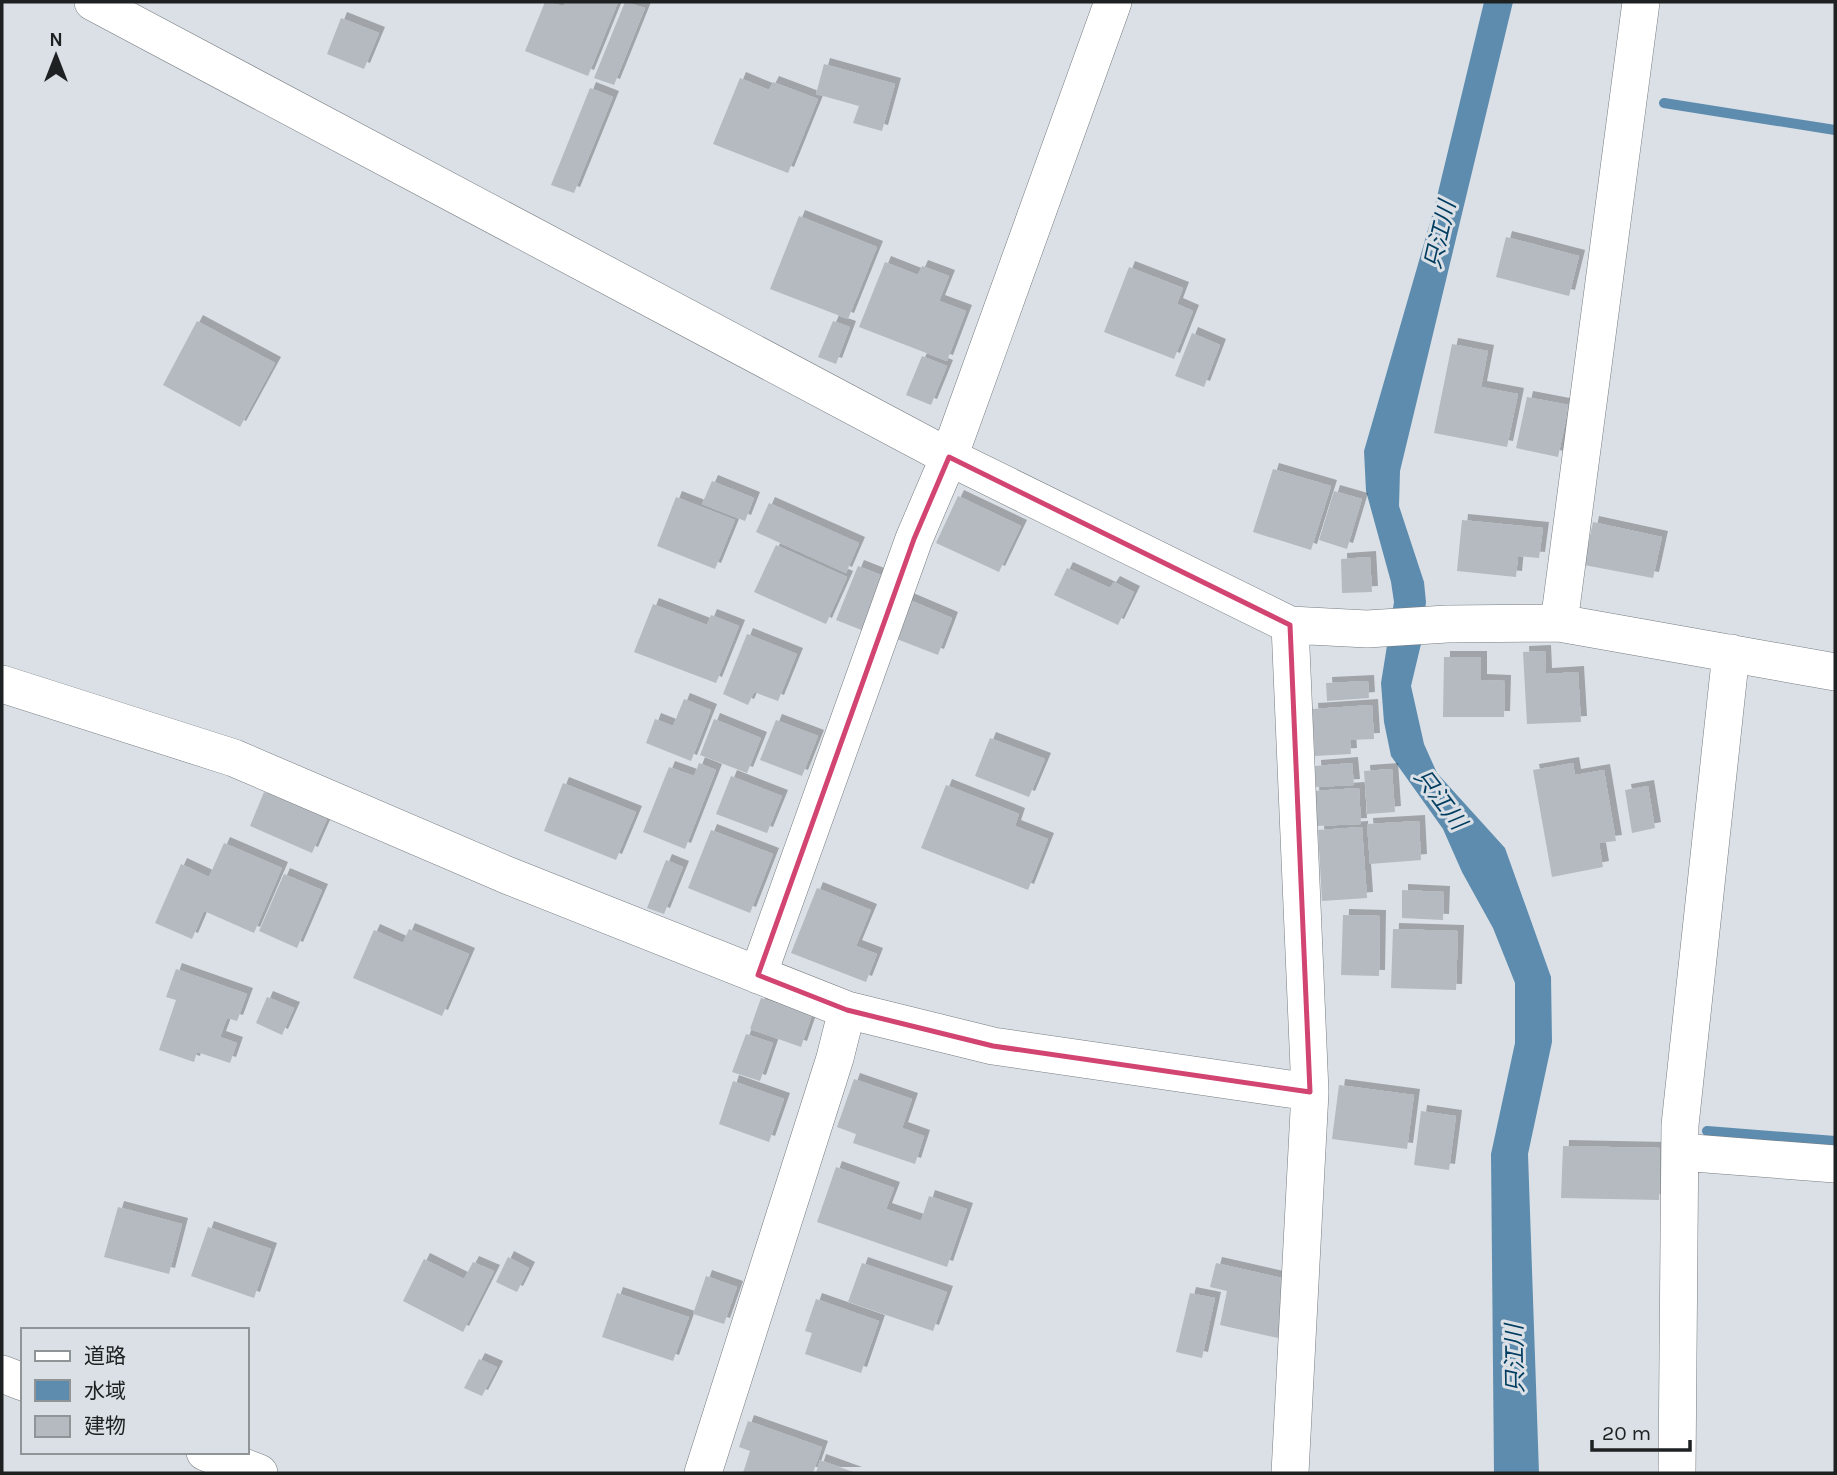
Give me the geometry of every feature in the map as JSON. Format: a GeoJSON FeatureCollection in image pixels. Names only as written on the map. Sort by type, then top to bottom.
{"type":"FeatureCollection","features":[{"type":"Feature","properties":{"kind":"street"},"geometry":{"type":"LineString","coordinates":[[93,2],[949,457],[1290,625],[1367,629],[1447,624],[1559,623],[1835,672]]}},
{"type":"Feature","properties":{"kind":"street"},"geometry":{"type":"LineString","coordinates":[[758,975],[914,539],[949,457],[1113,2]]}},
{"type":"Feature","properties":{"kind":"street"},"geometry":{"type":"LineString","coordinates":[[1559,623],[1641,2]]}},
{"type":"Feature","properties":{"kind":"street"},"geometry":{"type":"LineString","coordinates":[[1290,625],[1310,1092],[1290,1473]]}},
{"type":"Feature","properties":{"kind":"street"},"geometry":{"type":"LineString","coordinates":[[1677,1473],[1680,1125],[1731,653]]}},
{"type":"Feature","properties":{"kind":"street"},"geometry":{"type":"LineString","coordinates":[[2,684],[233,758],[509,876],[846,1010],[993,1046],[1310,1092]]}},
{"type":"Feature","properties":{"kind":"street"},"geometry":{"type":"LineString","coordinates":[[703,1473],[831,1072],[846,1010]]}},
{"type":"Feature","properties":{"kind":"street"},"geometry":{"type":"LineString","coordinates":[[1680,1152],[1835,1164]]}},
{"type":"Feature","properties":{"kind":"street"},"geometry":{"type":"LineString","coordinates":[[2,1374],[21,1381]]}},
{"type":"Feature","properties":{"kind":"street"},"geometry":{"type":"LineString","coordinates":[[210,1454],[259,1473]]}},
{"type":"Feature","properties":{"kind":"highlighted area"},"geometry":{"type":"Polygon","coordinates":[[[949,457],[1290,625],[1310,1092],[993,1046],[847,1010],[758,975],[914,539],[949,457]]]}},
{"type":"Feature","properties":{"kind":"water","name":"只江川"},"geometry":{"type":"Polygon","coordinates":[[[1484,2],[1513,2],[1400,471],[1399,506],[1424,582],[1426,602],[1421,644],[1411,686],[1424,744],[1437,773],[1505,848],[1551,977],[1552,1042],[1528,1154],[1539,1473],[1494,1473],[1491,1154],[1515,1043],[1515,983],[1493,928],[1462,872],[1443,829],[1391,756],[1384,722],[1381,683],[1394,602],[1366,491],[1364,451],[1434,209],[1484,2]]]}},
{"type":"Feature","properties":{"kind":"building"},"geometry":{"type":"Polygon","coordinates":[[[545,2],[564,6],[565,2],[618,2],[588,76],[525,51],[545,2]]]}},
{"type":"Feature","properties":{"kind":"building"},"geometry":{"type":"Polygon","coordinates":[[[625,2],[645,8],[614,85],[594,78],[625,2]]]}},
{"type":"Feature","properties":{"kind":"building"},"geometry":{"type":"Polygon","coordinates":[[[341,18],[379,33],[364,69],[327,54],[341,18]]]}},
{"type":"Feature","properties":{"kind":"building"},"geometry":{"type":"Polygon","coordinates":[[[824,64],[895,84],[882,131],[853,123],[859,106],[816,94],[824,64]]]}},
{"type":"Feature","properties":{"kind":"building"},"geometry":{"type":"Polygon","coordinates":[[[740,78],[769,90],[773,82],[818,99],[788,173],[713,144],[740,78]]]}},
{"type":"Feature","properties":{"kind":"building"},"geometry":{"type":"Polygon","coordinates":[[[590,88],[613,97],[574,193],[551,185],[590,88]]]}},
{"type":"Feature","properties":{"kind":"building"},"geometry":{"type":"Polygon","coordinates":[[[799,216],[877,247],[848,319],[770,289],[799,216]]]}},
{"type":"Feature","properties":{"kind":"building"},"geometry":{"type":"Polygon","coordinates":[[[1506,237],[1579,256],[1569,296],[1496,277],[1506,237]]]}},
{"type":"Feature","properties":{"kind":"building"},"geometry":{"type":"Polygon","coordinates":[[[885,262],[918,275],[922,266],[949,276],[939,301],[966,311],[947,361],[859,327],[885,262]]]}},
{"type":"Feature","properties":{"kind":"building"},"geometry":{"type":"Polygon","coordinates":[[[1129,267],[1183,288],[1177,304],[1193,311],[1174,359],[1104,332],[1129,267]]]}},
{"type":"Feature","properties":{"kind":"building"},"geometry":{"type":"Polygon","coordinates":[[[197,321],[275,363],[240,427],[163,385],[197,321]]]}},
{"type":"Feature","properties":{"kind":"building"},"geometry":{"type":"Polygon","coordinates":[[[833,321],[850,327],[836,364],[818,357],[833,321]]]}},
{"type":"Feature","properties":{"kind":"building"},"geometry":{"type":"Polygon","coordinates":[[[1192,333],[1220,345],[1204,387],[1175,376],[1192,333]]]}},
{"type":"Feature","properties":{"kind":"building"},"geometry":{"type":"Polygon","coordinates":[[[1452,344],[1488,351],[1481,387],[1518,394],[1507,447],[1434,433],[1452,344]]]}},
{"type":"Feature","properties":{"kind":"building"},"geometry":{"type":"Polygon","coordinates":[[[922,356],[947,366],[931,405],[906,395],[922,356]]]}},
{"type":"Feature","properties":{"kind":"building"},"geometry":{"type":"Polygon","coordinates":[[[1527,397],[1569,405],[1558,457],[1516,448],[1527,397]]]}},
{"type":"Feature","properties":{"kind":"building"},"geometry":{"type":"Polygon","coordinates":[[[1273,469],[1331,486],[1311,550],[1253,532],[1273,469]]]}},
{"type":"Feature","properties":{"kind":"building"},"geometry":{"type":"Polygon","coordinates":[[[712,481],[754,498],[745,521],[702,504],[712,481]]]}},
{"type":"Feature","properties":{"kind":"building"},"geometry":{"type":"Polygon","coordinates":[[[1334,491],[1362,499],[1347,549],[1319,540],[1334,491]]]}},
{"type":"Feature","properties":{"kind":"building"},"geometry":{"type":"Polygon","coordinates":[[[958,496],[1021,526],[999,572],[936,543],[958,496]]]}},
{"type":"Feature","properties":{"kind":"building"},"geometry":{"type":"Polygon","coordinates":[[[676,497],[735,520],[715,569],[657,546],[676,497]]]}},
{"type":"Feature","properties":{"kind":"building"},"geometry":{"type":"Polygon","coordinates":[[[769,503],[859,543],[846,573],[756,532],[769,503]]]}},
{"type":"Feature","properties":{"kind":"building"},"geometry":{"type":"Polygon","coordinates":[[[1462,520],[1543,528],[1539,558],[1518,556],[1516,577],[1457,571],[1462,520]]]}},
{"type":"Feature","properties":{"kind":"building"},"geometry":{"type":"Polygon","coordinates":[[[1593,522],[1662,537],[1653,578],[1584,565],[1593,522]]]}},
{"type":"Feature","properties":{"kind":"building"},"geometry":{"type":"Polygon","coordinates":[[[776,545],[847,577],[826,624],[754,592],[776,545]]]}},
{"type":"Feature","properties":{"kind":"building"},"geometry":{"type":"Polygon","coordinates":[[[1370,557],[1372,592],[1342,593],[1341,559],[1370,557]]]}},
{"type":"Feature","properties":{"kind":"building"},"geometry":{"type":"Polygon","coordinates":[[[858,566],[886,577],[864,631],[836,620],[858,566]]]}},
{"type":"Feature","properties":{"kind":"building"},"geometry":{"type":"Polygon","coordinates":[[[1067,568],[1110,588],[1114,582],[1134,592],[1118,625],[1054,595],[1067,568]]]}},
{"type":"Feature","properties":{"kind":"building"},"geometry":{"type":"Polygon","coordinates":[[[905,598],[952,618],[938,655],[889,636],[905,598]]]}},
{"type":"Feature","properties":{"kind":"building"},"geometry":{"type":"Polygon","coordinates":[[[653,604],[707,625],[711,615],[739,626],[716,683],[634,652],[653,604]]]}},
{"type":"Feature","properties":{"kind":"building"},"geometry":{"type":"Polygon","coordinates":[[[747,634],[797,654],[778,701],[754,692],[748,705],[723,694],[747,634]]]}},
{"type":"Feature","properties":{"kind":"building"},"geometry":{"type":"Polygon","coordinates":[[[1545,651],[1546,674],[1578,672],[1581,722],[1527,724],[1523,652],[1545,651]]]}},
{"type":"Feature","properties":{"kind":"building"},"geometry":{"type":"Polygon","coordinates":[[[1444,657],[1481,657],[1481,680],[1505,681],[1504,717],[1443,717],[1444,657]]]}},
{"type":"Feature","properties":{"kind":"building"},"geometry":{"type":"Polygon","coordinates":[[[1368,681],[1369,698],[1327,701],[1326,683],[1368,681]]]}},
{"type":"Feature","properties":{"kind":"building"},"geometry":{"type":"Polygon","coordinates":[[[684,699],[711,710],[691,761],[646,743],[655,719],[673,726],[684,699]]]}},
{"type":"Feature","properties":{"kind":"building"},"geometry":{"type":"Polygon","coordinates":[[[1372,705],[1374,739],[1350,740],[1351,754],[1315,756],[1312,709],[1372,705]]]}},
{"type":"Feature","properties":{"kind":"building"},"geometry":{"type":"Polygon","coordinates":[[[714,719],[761,738],[747,773],[700,755],[714,719]]]}},
{"type":"Feature","properties":{"kind":"building"},"geometry":{"type":"Polygon","coordinates":[[[776,720],[818,736],[802,776],[760,760],[776,720]]]}},
{"type":"Feature","properties":{"kind":"building"},"geometry":{"type":"Polygon","coordinates":[[[990,738],[1045,759],[1029,797],[975,776],[990,738]]]}},
{"type":"Feature","properties":{"kind":"building"},"geometry":{"type":"Polygon","coordinates":[[[699,763],[716,770],[685,849],[643,832],[669,767],[694,776],[699,763]]]}},
{"type":"Feature","properties":{"kind":"building"},"geometry":{"type":"Polygon","coordinates":[[[1352,763],[1354,785],[1316,787],[1315,766],[1352,763]]]}},
{"type":"Feature","properties":{"kind":"building"},"geometry":{"type":"Polygon","coordinates":[[[1573,763],[1575,775],[1604,770],[1616,841],[1599,843],[1603,867],[1552,877],[1533,770],[1573,763]]]}},
{"type":"Feature","properties":{"kind":"building"},"geometry":{"type":"Polygon","coordinates":[[[1392,769],[1395,812],[1367,814],[1364,771],[1392,769]]]}},
{"type":"Feature","properties":{"kind":"building"},"geometry":{"type":"Polygon","coordinates":[[[731,776],[782,796],[767,833],[716,814],[731,776]]]}},
{"type":"Feature","properties":{"kind":"building"},"geometry":{"type":"Polygon","coordinates":[[[563,783],[636,812],[616,860],[544,831],[563,783]]]}},
{"type":"Feature","properties":{"kind":"building"},"geometry":{"type":"Polygon","coordinates":[[[946,785],[1019,814],[1015,826],[1048,839],[1028,890],[921,848],[946,785]]]}},
{"type":"Feature","properties":{"kind":"building"},"geometry":{"type":"Polygon","coordinates":[[[1648,786],[1655,828],[1632,833],[1625,790],[1648,786]]]}},
{"type":"Feature","properties":{"kind":"building"},"geometry":{"type":"Polygon","coordinates":[[[1359,788],[1361,824],[1315,826],[1313,791],[1359,788]]]}},
{"type":"Feature","properties":{"kind":"building"},"geometry":{"type":"Polygon","coordinates":[[[264,792],[327,819],[312,853],[250,826],[264,792]]]}},
{"type":"Feature","properties":{"kind":"building"},"geometry":{"type":"Polygon","coordinates":[[[1419,821],[1421,860],[1370,864],[1367,824],[1419,821]]]}},
{"type":"Feature","properties":{"kind":"building"},"geometry":{"type":"Polygon","coordinates":[[[1362,827],[1367,898],[1322,901],[1318,830],[1362,827]]]}},
{"type":"Feature","properties":{"kind":"building"},"geometry":{"type":"Polygon","coordinates":[[[711,830],[773,854],[750,913],[688,888],[711,830]]]}},
{"type":"Feature","properties":{"kind":"building"},"geometry":{"type":"Polygon","coordinates":[[[224,843],[282,868],[254,933],[204,911],[192,939],[155,923],[181,864],[209,877],[224,843]]]}},
{"type":"Feature","properties":{"kind":"building"},"geometry":{"type":"Polygon","coordinates":[[[666,860],[683,867],[664,914],[647,908],[666,860]]]}},
{"type":"Feature","properties":{"kind":"building"},"geometry":{"type":"Polygon","coordinates":[[[284,874],[322,890],[297,948],[259,931],[284,874]]]}},
{"type":"Feature","properties":{"kind":"building"},"geometry":{"type":"Polygon","coordinates":[[[817,888],[871,910],[856,946],[877,954],[866,982],[791,953],[817,888]]]}},
{"type":"Feature","properties":{"kind":"building"},"geometry":{"type":"Polygon","coordinates":[[[1402,890],[1444,892],[1443,920],[1402,918],[1402,890]]]}},
{"type":"Feature","properties":{"kind":"building"},"geometry":{"type":"Polygon","coordinates":[[[1343,915],[1380,916],[1379,976],[1341,975],[1343,915]]]}},
{"type":"Feature","properties":{"kind":"building"},"geometry":{"type":"Polygon","coordinates":[[[409,929],[469,954],[442,1016],[353,978],[374,930],[403,943],[409,929]]]}},
{"type":"Feature","properties":{"kind":"building"},"geometry":{"type":"Polygon","coordinates":[[[1393,929],[1458,931],[1456,990],[1391,988],[1393,929]]]}},
{"type":"Feature","properties":{"kind":"building"},"geometry":{"type":"Polygon","coordinates":[[[176,969],[247,994],[237,1021],[227,1018],[220,1037],[237,1043],[230,1063],[197,1052],[194,1062],[159,1050],[176,1000],[166,997],[176,969]]]}},
{"type":"Feature","properties":{"kind":"building"},"geometry":{"type":"Polygon","coordinates":[[[267,997],[294,1008],[282,1035],[256,1023],[267,997]]]}},
{"type":"Feature","properties":{"kind":"building"},"geometry":{"type":"Polygon","coordinates":[[[761,998],[812,1015],[801,1047],[750,1029],[761,998]]]}},
{"type":"Feature","properties":{"kind":"building"},"geometry":{"type":"Polygon","coordinates":[[[746,1034],[773,1043],[760,1081],[732,1072],[746,1034]]]}},
{"type":"Feature","properties":{"kind":"building"},"geometry":{"type":"Polygon","coordinates":[[[854,1079],[912,1099],[902,1128],[924,1136],[915,1164],[853,1143],[856,1134],[837,1127],[854,1079]]]}},
{"type":"Feature","properties":{"kind":"building"},"geometry":{"type":"Polygon","coordinates":[[[733,1081],[784,1099],[769,1142],[719,1124],[733,1081]]]}},
{"type":"Feature","properties":{"kind":"building"},"geometry":{"type":"Polygon","coordinates":[[[1339,1085],[1414,1095],[1407,1149],[1332,1139],[1339,1085]]]}},
{"type":"Feature","properties":{"kind":"building"},"geometry":{"type":"Polygon","coordinates":[[[1421,1111],[1456,1116],[1449,1170],[1414,1165],[1421,1111]]]}},
{"type":"Feature","properties":{"kind":"building"},"geometry":{"type":"Polygon","coordinates":[[[1563,1146],[1660,1148],[1659,1200],[1561,1198],[1563,1146]]]}},
{"type":"Feature","properties":{"kind":"building"},"geometry":{"type":"Polygon","coordinates":[[[836,1167],[894,1188],[886,1209],[921,1221],[929,1196],[967,1209],[947,1267],[817,1222],[836,1167]]]}},
{"type":"Feature","properties":{"kind":"building"},"geometry":{"type":"Polygon","coordinates":[[[118,1207],[182,1224],[169,1274],[104,1257],[118,1207]]]}},
{"type":"Feature","properties":{"kind":"building"},"geometry":{"type":"Polygon","coordinates":[[[208,1227],[271,1249],[254,1298],[191,1276],[208,1227]]]}},
{"type":"Feature","properties":{"kind":"building"},"geometry":{"type":"Polygon","coordinates":[[[508,1257],[529,1268],[517,1292],[496,1282],[508,1257]]]}},
{"type":"Feature","properties":{"kind":"building"},"geometry":{"type":"Polygon","coordinates":[[[424,1259],[464,1279],[473,1262],[494,1271],[463,1332],[403,1301],[424,1259]]]}},
{"type":"Feature","properties":{"kind":"building"},"geometry":{"type":"Polygon","coordinates":[[[862,1263],[947,1292],[933,1331],[848,1302],[862,1263]]]}},
{"type":"Feature","properties":{"kind":"building"},"geometry":{"type":"Polygon","coordinates":[[[1216,1263],[1291,1280],[1278,1338],[1220,1325],[1227,1291],[1210,1287],[1216,1263]]]}},
{"type":"Feature","properties":{"kind":"building"},"geometry":{"type":"Polygon","coordinates":[[[706,1276],[737,1287],[724,1324],[693,1314],[706,1276]]]}},
{"type":"Feature","properties":{"kind":"building"},"geometry":{"type":"Polygon","coordinates":[[[617,1293],[689,1317],[673,1361],[602,1337],[617,1293]]]}},
{"type":"Feature","properties":{"kind":"building"},"geometry":{"type":"Polygon","coordinates":[[[1190,1293],[1215,1298],[1202,1358],[1176,1352],[1190,1293]]]}},
{"type":"Feature","properties":{"kind":"building"},"geometry":{"type":"Polygon","coordinates":[[[816,1299],[879,1321],[861,1373],[805,1354],[812,1333],[805,1331],[816,1299]]]}},
{"type":"Feature","properties":{"kind":"building"},"geometry":{"type":"Polygon","coordinates":[[[479,1359],[497,1367],[482,1396],[464,1388],[479,1359]]]}},
{"type":"Feature","properties":{"kind":"building"},"geometry":{"type":"Polygon","coordinates":[[[748,1421],[822,1447],[813,1473],[743,1473],[750,1451],[739,1447],[748,1421]]]}},
{"type":"Feature","properties":{"kind":"building"},"geometry":{"type":"Polygon","coordinates":[[[820,1460],[856,1473],[816,1473],[820,1460]]]}},
{"type":"Feature","properties":{"kind":"waterway"},"geometry":{"type":"LineString","coordinates":[[1664,103],[1835,130]]}},
{"type":"Feature","properties":{"kind":"waterway"},"geometry":{"type":"LineString","coordinates":[[1707,1131],[1835,1141]]}}]}
